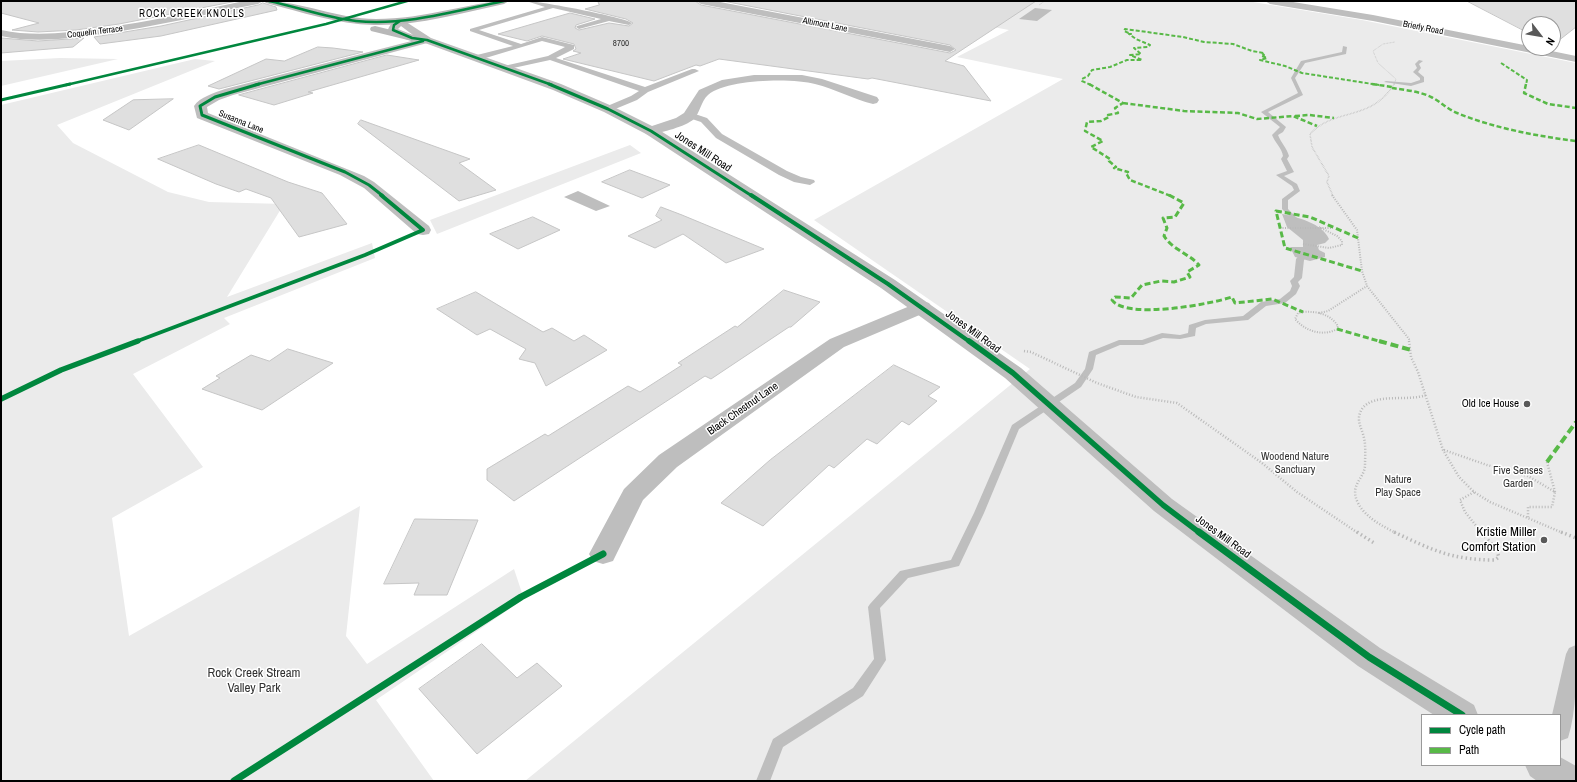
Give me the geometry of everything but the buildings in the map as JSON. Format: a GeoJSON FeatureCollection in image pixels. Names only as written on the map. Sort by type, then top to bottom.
{"type":"FeatureCollection","features":[{"type":"Feature","properties":{"kind":"main road"},"geometry":{"type":"LineString","coordinates":[[269,1],[355,21],[399,24],[504,1]]}},
{"type":"Feature","properties":{"kind":"main road"},"geometry":{"type":"LineString","coordinates":[[425,38],[426,27],[431,24],[507,1]]}},
{"type":"Feature","properties":{"kind":"main road"},"geometry":{"type":"LineString","coordinates":[[304,8],[320,17],[412,38]]}},
{"type":"Feature","properties":{"kind":"main road"},"geometry":{"type":"LineString","coordinates":[[352,24],[399,24],[425,22],[466,13]]}},
{"type":"Feature","properties":{"kind":"street","name":"Coquelin Terrace"},"geometry":{"type":"LineString","coordinates":[[1,33],[13,36],[48,37],[82,34],[132,27],[258,1]]}},
{"type":"Feature","properties":{"kind":"street","name":"Altimont Lane"},"geometry":{"type":"LineString","coordinates":[[701,1],[950,49]]}},
{"type":"Feature","properties":{"kind":"street","name":"Brierly Road"},"geometry":{"type":"LineString","coordinates":[[1270,1],[1373,18],[1576,58]]}},
{"type":"Feature","properties":{"kind":"street","name":"Jones Mill Road"},"geometry":{"type":"LineString","coordinates":[[425,38],[412,38],[393,30],[399,24],[425,38],[557,87],[608,109],[651,131],[922,307],[1013,373],[1163,505],[1369,657],[1460,714]]}},
{"type":"Feature","properties":{"kind":"street","name":"Susanna Lane"},"geometry":{"type":"LineString","coordinates":[[423,230],[369,185],[345,172],[202,115],[200,106],[215,97],[229,92],[425,38]]}},
{"type":"Feature","properties":{"kind":"street"},"geometry":{"type":"LineString","coordinates":[[651,131],[680,121],[689,115],[703,93],[726,82],[754,78],[802,78],[818,81],[874,100]]}},
{"type":"Feature","properties":{"kind":"street","name":"Black Chestnut Lane"},"geometry":{"type":"LineString","coordinates":[[603,554],[633,495],[668,462],[837,343],[922,307]]}},
{"type":"Feature","properties":{"kind":"lane"},"geometry":{"type":"LineString","coordinates":[[529,1],[629,23]]}},
{"type":"Feature","properties":{"kind":"lane"},"geometry":{"type":"LineString","coordinates":[[520,46],[472,30],[554,6]]}},
{"type":"Feature","properties":{"kind":"lane"},"geometry":{"type":"LineString","coordinates":[[579,27],[608,18]]}},
{"type":"Feature","properties":{"kind":"lane"},"geometry":{"type":"LineString","coordinates":[[476,58],[542,39],[571,47],[550,58],[504,68]]}},
{"type":"Feature","properties":{"kind":"lane"},"geometry":{"type":"LineString","coordinates":[[550,58],[645,90]]}},
{"type":"Feature","properties":{"kind":"lane"},"geometry":{"type":"LineString","coordinates":[[608,109],[634,98],[645,90],[694,72]]}},
{"type":"Feature","properties":{"kind":"lane"},"geometry":{"type":"LineString","coordinates":[[689,115],[704,120],[719,136],[770,166],[798,180],[810,182]]}},
{"type":"Feature","properties":{"kind":"lane"},"geometry":{"type":"LineString","coordinates":[[1561,726],[1576,654]]}},
{"type":"Feature","properties":{"kind":"path"},"geometry":{"type":"LineString","coordinates":[[1039,5],[1045,1]]}},
{"type":"Feature","properties":{"kind":"path"},"geometry":{"type":"LineString","coordinates":[[1400,42],[1388,42],[1372,51],[1375,60],[1379,65],[1388,70],[1396,79],[1395,85],[1380,101],[1364,110],[1334,118],[1317,126],[1310,134],[1312,148],[1329,176],[1327,182],[1334,199],[1357,230],[1362,271],[1367,286],[1409,339],[1411,357],[1426,395],[1443,450],[1459,477],[1474,492],[1490,502],[1576,538]]}},
{"type":"Feature","properties":{"kind":"path"},"geometry":{"type":"LineString","coordinates":[[1303,244],[1332,248],[1342,245],[1342,241],[1337,236],[1319,227]]}},
{"type":"Feature","properties":{"kind":"path"},"geometry":{"type":"LineString","coordinates":[[1280,228],[1332,228]]}},
{"type":"Feature","properties":{"kind":"path"},"geometry":{"type":"LineString","coordinates":[[1320,313],[1336,322],[1338,326],[1337,329],[1329,333],[1314,331],[1301,326],[1295,319],[1298,313],[1320,313],[1328,311],[1367,286]]}},
{"type":"Feature","properties":{"kind":"path"},"geometry":{"type":"LineString","coordinates":[[1073,372],[1097,383],[1136,397],[1177,403],[1262,463],[1297,492],[1374,543]]}},
{"type":"Feature","properties":{"kind":"path"},"geometry":{"type":"LineString","coordinates":[[1426,395],[1418,398],[1376,399],[1362,409],[1358,423],[1364,438],[1365,468],[1357,478],[1354,488],[1356,500],[1362,511],[1381,525],[1434,551],[1451,556],[1476,560],[1496,560],[1499,557],[1496,549],[1465,512],[1460,500],[1474,492]]}},
{"type":"Feature","properties":{"kind":"path"},"geometry":{"type":"LineString","coordinates":[[1443,450],[1487,465],[1528,476],[1555,492]]}},
{"type":"Feature","properties":{"kind":"path"},"geometry":{"type":"LineString","coordinates":[[1528,519],[1528,507],[1552,507],[1555,492],[1547,462]]}},
{"type":"Feature","properties":{"kind":"green space","name":"Woodend Nature Sanctuary"},"geometry":{"type":"Polygon","coordinates":[[[944,1],[1247,1],[1362,20],[1521,52],[1521,56],[1541,56],[1576,63],[1576,781],[525,781],[1030,369],[814,220],[1063,79],[957,57],[1009,30],[918,13],[944,1]]]}},
{"type":"Feature","properties":{"kind":"green space"},"geometry":{"type":"Polygon","coordinates":[[[60,58],[118,59],[1,86],[1,61],[60,58]]]}},
{"type":"Feature","properties":{"kind":"green space","name":"Rock Creek Stream Valley Park"},"geometry":{"type":"Polygon","coordinates":[[[195,59],[215,61],[57,125],[73,143],[168,192],[209,202],[284,204],[227,297],[372,243],[375,258],[224,318],[230,324],[133,374],[203,467],[112,518],[129,636],[360,506],[346,636],[367,664],[514,569],[524,599],[376,700],[434,781],[1,781],[1,105],[195,59]]]}},
{"type":"Feature","properties":{"kind":"green space"},"geometry":{"type":"Polygon","coordinates":[[[630,145],[641,153],[437,234],[430,220],[630,145]]]}},
{"type":"Feature","properties":{"kind":"shaded area"},"geometry":{"type":"Polygon","coordinates":[[[1035,8],[1052,10],[1037,21],[1019,19],[1035,8]]]}},
{"type":"Feature","properties":{"kind":"shaded area"},"geometry":{"type":"Polygon","coordinates":[[[578,191],[610,206],[596,211],[564,197],[578,191]]]}},
{"type":"Feature","properties":{"kind":"shaded area"},"geometry":{"type":"Polygon","coordinates":[[[1282,214],[1295,217],[1315,225],[1326,233],[1329,239],[1325,243],[1317,245],[1319,250],[1325,253],[1325,257],[1310,261],[1295,257],[1290,247],[1303,247],[1303,240],[1287,227],[1282,214]]]}},
{"type":"Feature","properties":{"kind":"waterway"},"geometry":{"type":"LineString","coordinates":[[1300,224],[1285,209],[1285,199],[1297,191],[1295,185],[1279,175],[1291,172],[1284,159],[1286,156],[1285,150],[1278,142],[1275,135],[1281,131],[1283,127],[1264,112],[1301,94],[1293,78],[1303,62],[1344,53],[1345,47]]}},
{"type":"Feature","properties":{"kind":"waterway"},"geometry":{"type":"LineString","coordinates":[[1386,82],[1411,85],[1422,81],[1422,77],[1415,72],[1419,68],[1417,64],[1421,61]]}},
{"type":"Feature","properties":{"kind":"waterway"},"geometry":{"type":"LineString","coordinates":[[763,781],[778,743],[858,692],[880,660],[874,607],[904,574],[955,563],[979,513],[1015,427],[1078,385],[1089,369],[1092,354],[1119,343],[1143,342],[1162,335],[1180,337],[1192,334],[1192,327],[1205,322],[1245,318],[1264,304],[1282,301],[1293,292],[1296,286],[1294,281],[1298,278],[1300,259],[1309,250]]}},
{"type":"Feature","properties":{"kind":"marked path"},"geometry":{"type":"LineString","coordinates":[[1303,312],[1272,299],[1235,303],[1232,297],[1202,305],[1170,309],[1131,309],[1114,303],[1112,300],[1115,297],[1131,298],[1142,285],[1161,281],[1174,282],[1190,277],[1187,272],[1199,265],[1191,257],[1172,246],[1164,236],[1167,228],[1163,218],[1175,217],[1184,203],[1173,197],[1130,180],[1126,173],[1128,172],[1114,168],[1116,167],[1109,161],[1110,159],[1091,147],[1103,141],[1085,131],[1087,122],[1101,121],[1109,117],[1108,115],[1118,113],[1115,108],[1123,103],[1102,90],[1082,81],[1082,79],[1088,76],[1092,70],[1110,67],[1127,60],[1142,60],[1130,55],[1141,54],[1134,48],[1148,47],[1150,45],[1136,39],[1129,34],[1131,34],[1124,31],[1125,29],[1129,29],[1183,37],[1204,42],[1233,44],[1252,51],[1264,53],[1262,53],[1264,55],[1262,56],[1267,58],[1260,60],[1285,66],[1302,73],[1392,87]]}},
{"type":"Feature","properties":{"kind":"marked path"},"geometry":{"type":"LineString","coordinates":[[1501,63],[1527,80],[1524,93],[1548,104],[1576,108]]}},
{"type":"Feature","properties":{"kind":"marked path"},"geometry":{"type":"LineString","coordinates":[[1392,88],[1408,90],[1430,96],[1455,112],[1475,119],[1543,137],[1576,141]]}},
{"type":"Feature","properties":{"kind":"marked path"},"geometry":{"type":"LineString","coordinates":[[1123,103],[1184,111],[1238,113],[1257,119],[1293,116],[1317,126]]}},
{"type":"Feature","properties":{"kind":"marked path"},"geometry":{"type":"LineString","coordinates":[[1295,116],[1309,115],[1334,118]]}},
{"type":"Feature","properties":{"kind":"marked path"},"geometry":{"type":"LineString","coordinates":[[1358,238],[1310,217],[1276,211],[1285,248],[1362,271]]}},
{"type":"Feature","properties":{"kind":"marked path"},"geometry":{"type":"LineString","coordinates":[[1337,329],[1411,350]]}},
{"type":"Feature","properties":{"kind":"marked path"},"geometry":{"type":"LineString","coordinates":[[1547,462],[1576,422]]}},
{"type":"Feature","properties":{"kind":"cycle path"},"geometry":{"type":"LineString","coordinates":[[269,1],[334,17],[356,21],[374,22],[412,20],[504,1]]}},
{"type":"Feature","properties":{"kind":"cycle path"},"geometry":{"type":"LineString","coordinates":[[1,100],[326,24],[407,1]]}},
{"type":"Feature","properties":{"kind":"cycle path"},"geometry":{"type":"LineString","coordinates":[[400,21],[394,25],[393,30],[412,38],[427,40],[557,87],[608,109],[651,131],[888,284],[1013,373],[1163,505],[1369,657],[1460,714]]}},
{"type":"Feature","properties":{"kind":"cycle path"},"geometry":{"type":"LineString","coordinates":[[1,399],[61,370],[365,255],[423,230],[369,185],[359,179],[202,115],[200,106],[215,97],[229,92],[423,41]]}},
{"type":"Feature","properties":{"kind":"cycle path"},"geometry":{"type":"LineString","coordinates":[[234,781],[521,597],[603,554]]}},
{"type":"Feature","properties":{"kind":"place","name":"Old Ice House"},"geometry":{"type":"Point","coordinates":[1527,404]}},
{"type":"Feature","properties":{"kind":"place","name":"Kristie Miller Comfort Station"},"geometry":{"type":"Point","coordinates":[1544,540]}},
{"type":"Feature","properties":{"kind":"district","name":"ROCK CREEK KNOLLS"},"geometry":{"type":"Point","coordinates":[192,14]}},
{"type":"Feature","properties":{"kind":"park label","name":"Five Senses Garden"},"geometry":{"type":"Point","coordinates":[1518,477]}},
{"type":"Feature","properties":{"kind":"park label","name":"Nature Play Space"},"geometry":{"type":"Point","coordinates":[1398,486]}}]}
